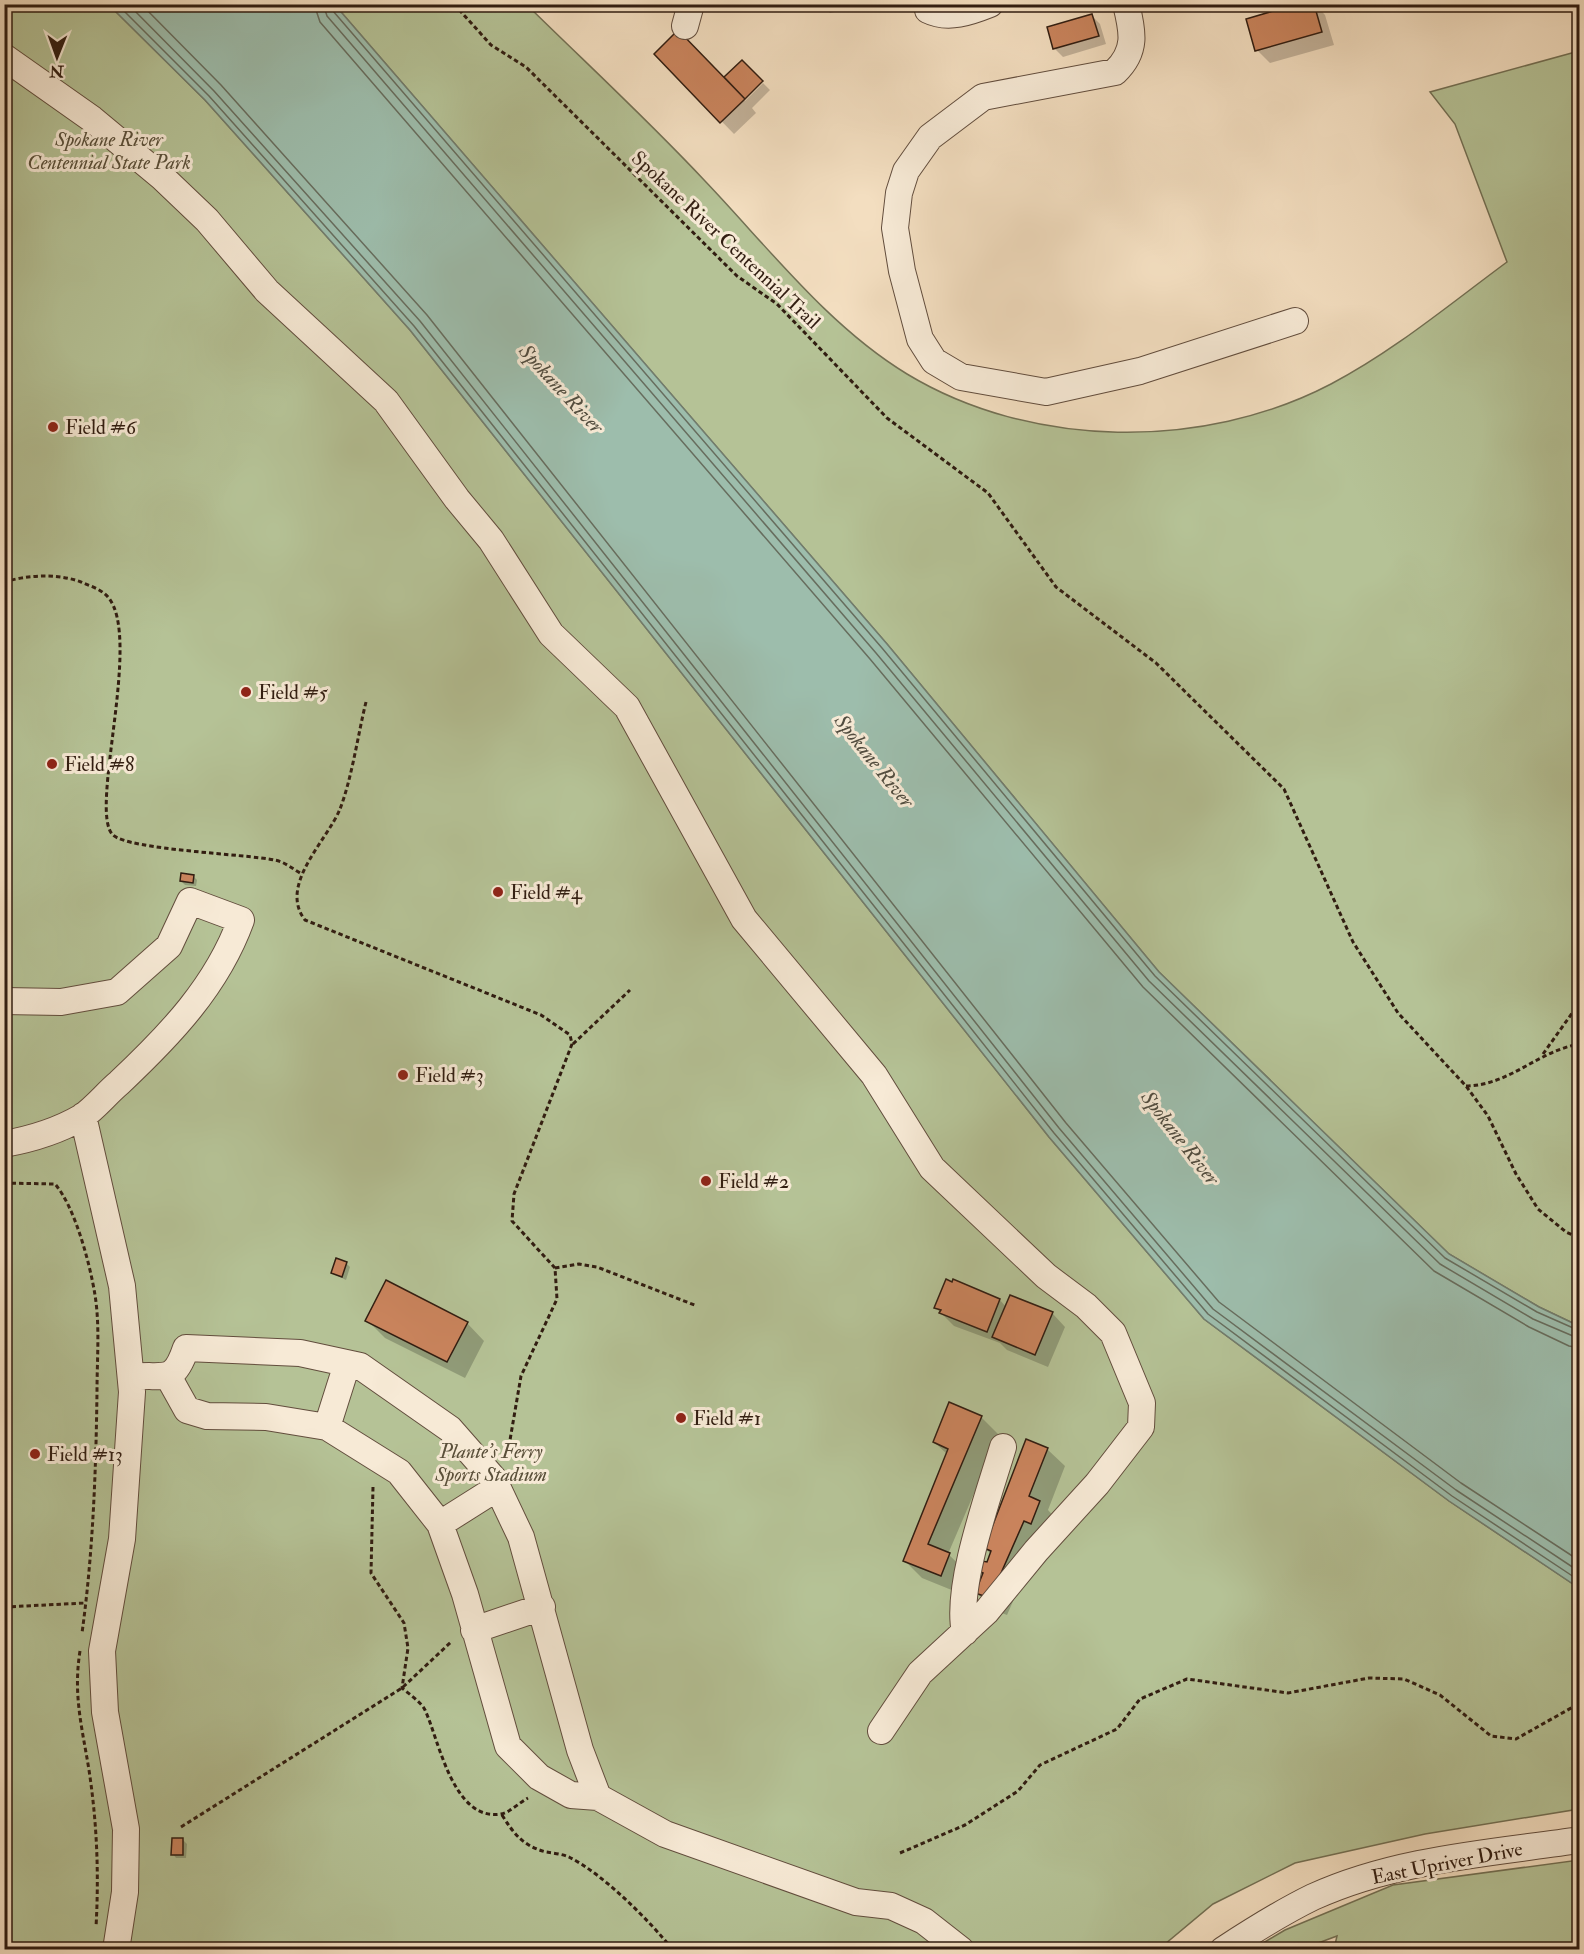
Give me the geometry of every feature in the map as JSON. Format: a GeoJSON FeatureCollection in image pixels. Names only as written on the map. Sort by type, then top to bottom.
{"type":"FeatureCollection","features":[{"type":"Feature","properties":{"kind":"street"},"geometry":{"type":"LineString","coordinates":[[927,4],[928,10],[940,16],[971,12],[990,4]]}},
{"type":"Feature","properties":{"kind":"street"},"geometry":{"type":"LineString","coordinates":[[1128,13],[1132,46],[1127,60],[1115,72],[983,97],[930,137],[906,171],[899,193],[895,228],[902,271],[920,339],[934,361],[961,377],[1046,392],[1140,371],[1295,321]]}},
{"type":"Feature","properties":{"kind":"street"},"geometry":{"type":"LineString","coordinates":[[4,57],[92,119],[163,178],[207,220],[267,291],[386,401],[457,499],[491,540],[551,634],[627,707],[744,919],[874,1075],[932,1168],[1046,1276],[1086,1306],[1113,1333],[1142,1403],[1141,1427],[1069,1516],[1036,1551],[986,1612],[921,1673],[881,1731]]}},
{"type":"Feature","properties":{"kind":"street"},"geometry":{"type":"LineString","coordinates":[[4,1001],[61,1002],[117,992],[169,946],[190,901],[242,920],[229,952],[199,1000],[134,1068],[83,1116],[37,1138],[4,1144]]}},
{"type":"Feature","properties":{"kind":"street"},"geometry":{"type":"LineString","coordinates":[[83,1116],[122,1286],[131,1377],[127,1494],[102,1651],[105,1712],[126,1828],[125,1892],[106,1942]]}},
{"type":"Feature","properties":{"kind":"street"},"geometry":{"type":"LineString","coordinates":[[131,1377],[168,1376],[179,1370],[186,1348],[300,1353],[360,1366],[450,1430],[492,1479],[521,1537],[580,1750],[598,1797]]}},
{"type":"Feature","properties":{"kind":"street"},"geometry":{"type":"LineString","coordinates":[[327,1427],[347,1364]]}},
{"type":"Feature","properties":{"kind":"street"},"geometry":{"type":"LineString","coordinates":[[168,1376],[188,1410],[207,1416],[266,1417],[327,1427],[399,1472],[440,1524],[465,1594],[508,1746],[539,1777],[571,1795],[598,1797],[665,1834],[856,1902],[891,1906],[924,1921],[961,1950]]}},
{"type":"Feature","properties":{"kind":"street"},"geometry":{"type":"LineString","coordinates":[[965,1632],[962,1617],[969,1562],[1003,1447]]}},
{"type":"Feature","properties":{"kind":"street"},"geometry":{"type":"LineString","coordinates":[[440,1524],[492,1479]]}},
{"type":"Feature","properties":{"kind":"street"},"geometry":{"type":"LineString","coordinates":[[474,1630],[542,1607]]}},
{"type":"Feature","properties":{"kind":"street","name":"East Upriver Drive"},"geometry":{"type":"LineString","coordinates":[[1223,1950],[1314,1897],[1372,1875],[1446,1860],[1580,1840]]}},
{"type":"Feature","properties":{"kind":"path","name":"Spokane River Centennial Trail"},"geometry":{"type":"LineString","coordinates":[[454,4],[491,45],[526,67],[737,276],[777,304],[887,418],[988,493],[1056,587],[1156,663],[1284,789],[1353,942],[1398,1013],[1466,1086],[1488,1116],[1516,1174],[1538,1209],[1566,1232],[1580,1238]]}},
{"type":"Feature","properties":{"kind":"path"},"geometry":{"type":"LineString","coordinates":[[4,582],[21,577],[73,579],[96,588],[109,598],[116,613],[119,681],[106,801],[107,825],[113,835],[130,842],[277,860],[303,875]]}},
{"type":"Feature","properties":{"kind":"path"},"geometry":{"type":"LineString","coordinates":[[366,702],[340,809],[303,875],[297,894],[297,910],[305,920],[541,1015],[570,1035],[573,1044]]}},
{"type":"Feature","properties":{"kind":"path"},"geometry":{"type":"LineString","coordinates":[[492,1479],[510,1440],[521,1376],[557,1299],[555,1268],[512,1221],[514,1194],[573,1044],[630,990]]}},
{"type":"Feature","properties":{"kind":"path"},"geometry":{"type":"LineString","coordinates":[[1542,1056],[1580,1002]]}},
{"type":"Feature","properties":{"kind":"path"},"geometry":{"type":"LineString","coordinates":[[1466,1086],[1485,1086],[1515,1074],[1542,1056],[1580,1044]]}},
{"type":"Feature","properties":{"kind":"path"},"geometry":{"type":"LineString","coordinates":[[4,1183],[55,1184],[62,1192],[73,1215],[95,1294],[97,1323],[96,1446],[82,1636]]}},
{"type":"Feature","properties":{"kind":"path"},"geometry":{"type":"LineString","coordinates":[[555,1268],[579,1264],[597,1267],[697,1306]]}},
{"type":"Feature","properties":{"kind":"path"},"geometry":{"type":"LineString","coordinates":[[373,1487],[370,1573],[404,1623],[408,1648],[402,1688]]}},
{"type":"Feature","properties":{"kind":"path"},"geometry":{"type":"LineString","coordinates":[[4,1607],[86,1603]]}},
{"type":"Feature","properties":{"kind":"path"},"geometry":{"type":"LineString","coordinates":[[181,1827],[402,1688],[451,1642]]}},
{"type":"Feature","properties":{"kind":"path"},"geometry":{"type":"LineString","coordinates":[[80,1647],[76,1680],[78,1718],[88,1770],[106,1942]]}},
{"type":"Feature","properties":{"kind":"path"},"geometry":{"type":"LineString","coordinates":[[900,1853],[965,1825],[1018,1791],[1040,1765],[1117,1729],[1140,1699],[1187,1679],[1288,1693],[1369,1678],[1404,1679],[1440,1695],[1491,1736],[1516,1740],[1580,1703]]}},
{"type":"Feature","properties":{"kind":"path"},"geometry":{"type":"LineString","coordinates":[[402,1688],[424,1708],[456,1788],[472,1807],[486,1813],[502,1815],[528,1798]]}},
{"type":"Feature","properties":{"kind":"path"},"geometry":{"type":"LineString","coordinates":[[502,1815],[516,1838],[535,1849],[568,1857],[609,1887],[640,1913],[673,1950]]}},
{"type":"Feature","properties":{"kind":"green space","name":"Plante's Ferry Sports Stadium"},"geometry":{"type":"Polygon","coordinates":[[[5,5],[109,5],[205,100],[410,330],[1049,1137],[1204,1319],[1449,1501],[1579,1588],[1579,1809],[1425,1834],[1295,1863],[1213,1904],[1159,1949],[5,1949],[5,5]]]}},
{"type":"Feature","properties":{"kind":"green space"},"geometry":{"type":"Polygon","coordinates":[[[335,5],[527,5],[683,158],[825,309],[878,355],[907,374],[956,399],[1008,417],[1062,428],[1117,432],[1173,430],[1228,421],[1281,406],[1331,384],[1377,357],[1507,262],[1455,124],[1430,92],[1579,51],[1579,1326],[1539,1307],[1449,1254],[1159,972],[887,644],[335,5]]]}},
{"type":"Feature","properties":{"kind":"green space"},"geometry":{"type":"Polygon","coordinates":[[[1579,1860],[1579,1949],[1334,1949],[1337,1936],[1302,1949],[1253,1949],[1285,1930],[1393,1885],[1579,1860]]]}},
{"type":"Feature","properties":{"kind":"water","name":"Spokane River"},"geometry":{"type":"Polygon","coordinates":[[[109,5],[335,5],[887,644],[1159,972],[1449,1254],[1539,1307],[1579,1326],[1579,1588],[1449,1501],[1204,1319],[1049,1137],[410,330],[205,100],[109,5]]]}},
{"type":"Feature","properties":{"kind":"building"},"geometry":{"type":"Polygon","coordinates":[[[1297,4],[1314,4],[1322,32],[1255,51],[1246,19],[1297,4]]]}},
{"type":"Feature","properties":{"kind":"building"},"geometry":{"type":"Polygon","coordinates":[[[1092,14],[1099,36],[1053,49],[1047,27],[1092,14]]]}},
{"type":"Feature","properties":{"kind":"building"},"geometry":{"type":"Polygon","coordinates":[[[678,30],[745,99],[720,123],[654,54],[678,30]]]}},
{"type":"Feature","properties":{"kind":"building"},"geometry":{"type":"Polygon","coordinates":[[[742,60],[763,81],[745,99],[724,77],[742,60]]]}},
{"type":"Feature","properties":{"kind":"building"},"geometry":{"type":"Polygon","coordinates":[[[181,873],[194,875],[193,883],[180,881],[181,873]]]}},
{"type":"Feature","properties":{"kind":"building"},"geometry":{"type":"Polygon","coordinates":[[[336,1258],[347,1262],[342,1277],[331,1273],[336,1258]]]}},
{"type":"Feature","properties":{"kind":"building"},"geometry":{"type":"Polygon","coordinates":[[[946,1279],[952,1282],[953,1279],[1000,1299],[987,1332],[939,1313],[941,1310],[934,1308],[946,1279]]]}},
{"type":"Feature","properties":{"kind":"building"},"geometry":{"type":"Polygon","coordinates":[[[386,1280],[468,1322],[447,1362],[365,1321],[386,1280]]]}},
{"type":"Feature","properties":{"kind":"building"},"geometry":{"type":"Polygon","coordinates":[[[1010,1295],[1053,1312],[1035,1355],[992,1337],[1010,1295]]]}},
{"type":"Feature","properties":{"kind":"building"},"geometry":{"type":"Polygon","coordinates":[[[949,1402],[982,1416],[928,1544],[950,1553],[941,1576],[903,1561],[948,1449],[933,1442],[949,1402]]]}},
{"type":"Feature","properties":{"kind":"building"},"geometry":{"type":"Polygon","coordinates":[[[1026,1439],[1048,1448],[1029,1496],[1040,1501],[1031,1524],[1024,1521],[990,1598],[975,1593],[983,1573],[978,1571],[982,1561],[987,1562],[991,1551],[984,1548],[1026,1439]]]}},
{"type":"Feature","properties":{"kind":"building"},"geometry":{"type":"Polygon","coordinates":[[[172,1838],[183,1838],[183,1855],[171,1855],[172,1838]]]}},
{"type":"Feature","properties":{"kind":"place","name":"Field #6"},"geometry":{"type":"Point","coordinates":[53,427]}},
{"type":"Feature","properties":{"kind":"place","name":"Field #5"},"geometry":{"type":"Point","coordinates":[246,692]}},
{"type":"Feature","properties":{"kind":"place","name":"Field #8"},"geometry":{"type":"Point","coordinates":[52,764]}},
{"type":"Feature","properties":{"kind":"place","name":"Field #4"},"geometry":{"type":"Point","coordinates":[498,892]}},
{"type":"Feature","properties":{"kind":"place","name":"Field #3"},"geometry":{"type":"Point","coordinates":[403,1075]}},
{"type":"Feature","properties":{"kind":"place","name":"Field #2"},"geometry":{"type":"Point","coordinates":[706,1181]}},
{"type":"Feature","properties":{"kind":"place","name":"Field #1"},"geometry":{"type":"Point","coordinates":[681,1418]}},
{"type":"Feature","properties":{"kind":"place","name":"Field #13"},"geometry":{"type":"Point","coordinates":[35,1454]}},
{"type":"Feature","properties":{"kind":"park label","name":"Spokane River Centennial State Park"},"geometry":{"type":"Point","coordinates":[109,150]}}]}
